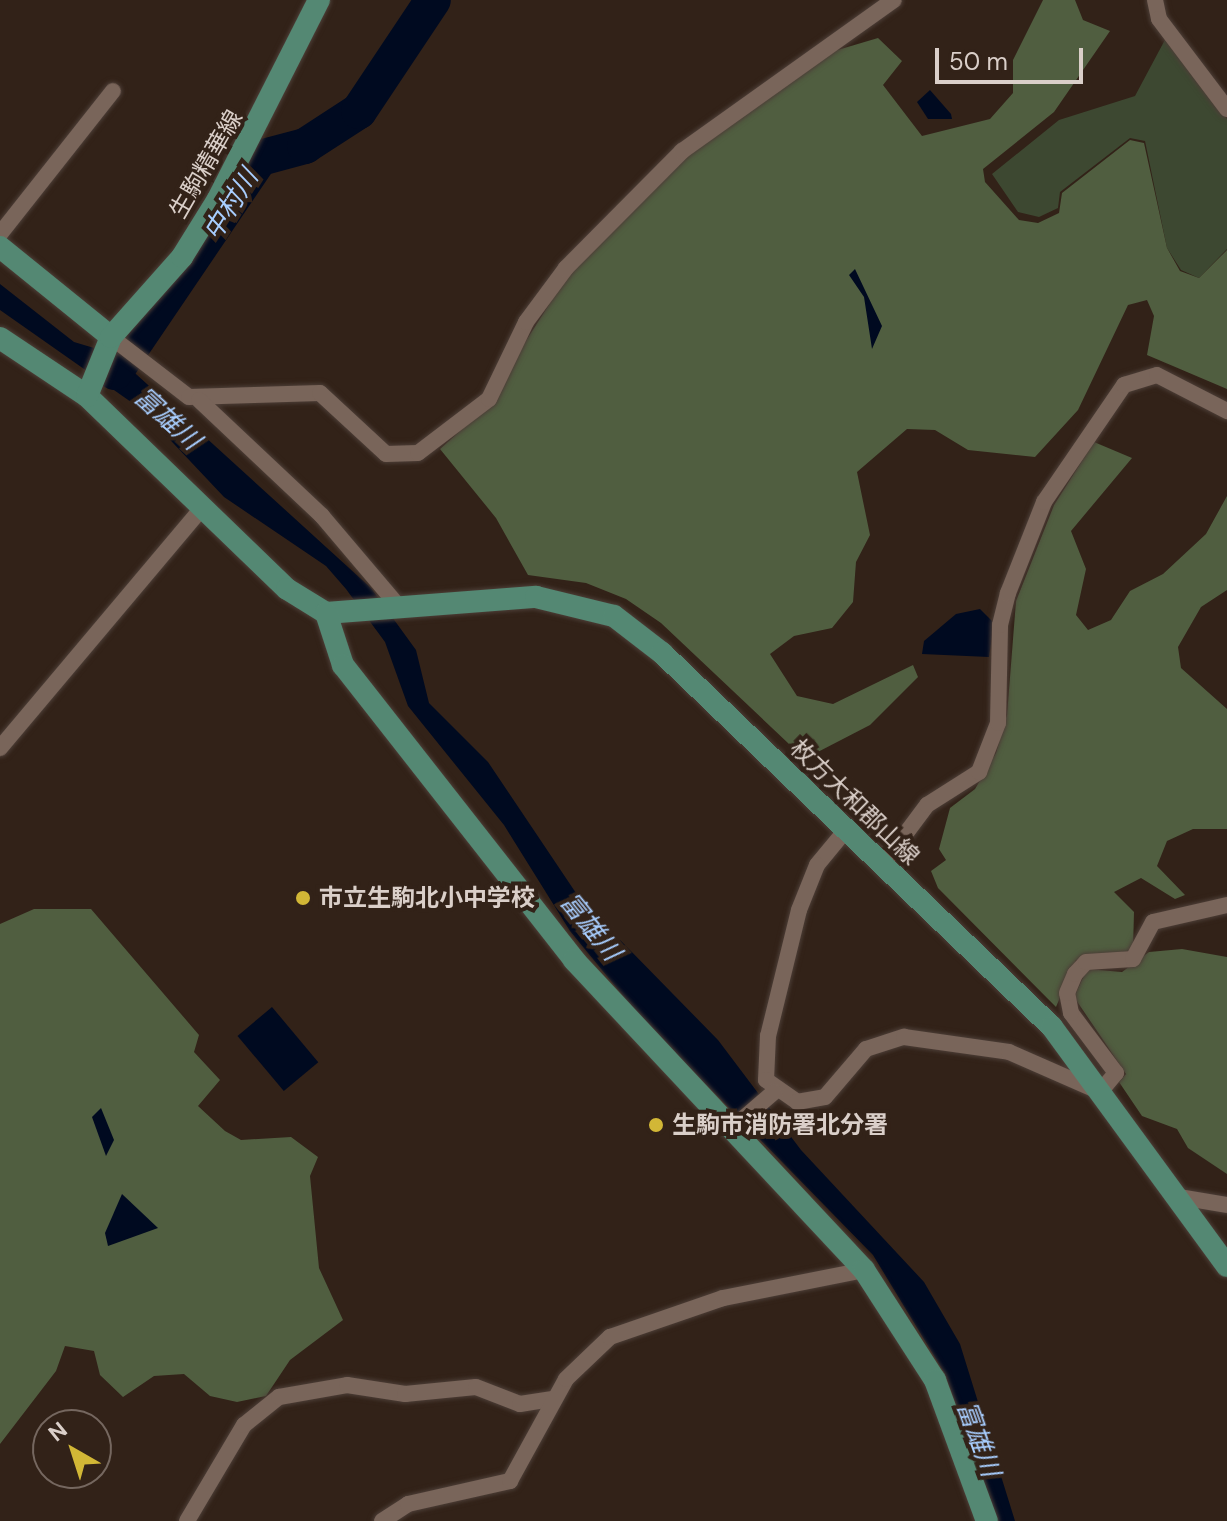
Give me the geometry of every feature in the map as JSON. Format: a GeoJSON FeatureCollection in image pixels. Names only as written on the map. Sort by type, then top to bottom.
{"type":"FeatureCollection","features":[{"type":"Feature","properties":{"kind":"main road","name":"生駒精華線"},"geometry":{"type":"LineString","coordinates":[[109,341],[182,257],[218,199],[319,0]]}},
{"type":"Feature","properties":{"kind":"main road"},"geometry":{"type":"LineString","coordinates":[[0,247],[109,341],[89,390]]}},
{"type":"Feature","properties":{"kind":"main road"},"geometry":{"type":"LineString","coordinates":[[0,338],[89,390],[287,589],[332,614],[343,665],[436,790],[574,960],[736,1124],[864,1270],[935,1380],[987,1521]]}},
{"type":"Feature","properties":{"kind":"main road","name":"枚方大和郡山線"},"geometry":{"type":"LineString","coordinates":[[332,614],[536,597],[614,616],[883,864],[1052,1027],[1227,1266]]}},
{"type":"Feature","properties":{"kind":"street"},"geometry":{"type":"LineString","coordinates":[[199,400],[320,393],[386,454],[434,446],[489,399],[526,322],[566,268],[682,151],[894,0]]}},
{"type":"Feature","properties":{"kind":"street"},"geometry":{"type":"LineString","coordinates":[[1155,0],[1159,19],[1227,109]]}},
{"type":"Feature","properties":{"kind":"street"},"geometry":{"type":"LineString","coordinates":[[0,234],[113,91]]}},
{"type":"Feature","properties":{"kind":"street"},"geometry":{"type":"LineString","coordinates":[[109,341],[199,400],[322,516],[400,608]]}},
{"type":"Feature","properties":{"kind":"street"},"geometry":{"type":"LineString","coordinates":[[883,864],[927,805],[979,772],[998,723],[1000,625],[1008,593],[1044,502],[1124,385],[1144,375],[1169,378],[1227,411]]}},
{"type":"Feature","properties":{"kind":"street"},"geometry":{"type":"LineString","coordinates":[[0,748],[203,507]]}},
{"type":"Feature","properties":{"kind":"street"},"geometry":{"type":"LineString","coordinates":[[771,1094],[764,1059],[781,966],[817,865],[845,831]]}},
{"type":"Feature","properties":{"kind":"street"},"geometry":{"type":"LineString","coordinates":[[771,1094],[797,1102],[819,1100],[866,1049],[904,1037],[1009,1052],[1100,1092],[1116,1073],[1071,1013],[1067,993],[1075,974],[1086,962],[1133,959],[1153,922],[1227,905]]}},
{"type":"Feature","properties":{"kind":"street"},"geometry":{"type":"LineString","coordinates":[[736,1124],[771,1094]]}},
{"type":"Feature","properties":{"kind":"street"},"geometry":{"type":"LineString","coordinates":[[1179,1197],[1227,1205]]}},
{"type":"Feature","properties":{"kind":"street"},"geometry":{"type":"LineString","coordinates":[[382,1521],[408,1504],[510,1481],[553,1399],[588,1355],[634,1327],[723,1298],[864,1270]]}},
{"type":"Feature","properties":{"kind":"street"},"geometry":{"type":"LineString","coordinates":[[187,1521],[244,1425],[279,1397],[347,1385],[405,1394],[476,1387],[520,1404],[553,1399]]}},
{"type":"Feature","properties":{"kind":"green space"},"geometry":{"type":"Polygon","coordinates":[[[1043,0],[1075,0],[1083,20],[1110,31],[1054,112],[983,169],[985,182],[1019,220],[1038,223],[1059,213],[1062,193],[1130,140],[1144,143],[1167,248],[1180,271],[1199,278],[1227,250],[1227,389],[1147,355],[1154,316],[1147,300],[1128,305],[1078,410],[1035,457],[968,450],[935,430],[907,429],[857,472],[870,535],[856,562],[853,602],[832,628],[794,636],[770,654],[797,696],[833,704],[913,665],[918,677],[870,725],[812,755],[789,744],[661,623],[626,599],[586,583],[528,575],[496,518],[440,449],[479,414],[575,264],[698,145],[824,54],[878,38],[902,61],[883,85],[922,136],[990,119],[1013,93],[1013,60],[1043,0]]]}},
{"type":"Feature","properties":{"kind":"green space"},"geometry":{"type":"Polygon","coordinates":[[[1167,36],[1227,119],[1227,249],[1199,278],[1181,270],[1167,248],[1145,141],[1130,138],[1060,192],[1058,208],[1039,217],[1018,212],[992,174],[1059,120],[1135,96],[1167,36]]]}},
{"type":"Feature","properties":{"kind":"green space"},"geometry":{"type":"Polygon","coordinates":[[[1094,442],[1132,458],[1071,531],[1086,569],[1076,615],[1088,630],[1111,620],[1130,591],[1163,574],[1206,534],[1227,496],[1227,590],[1201,607],[1178,647],[1181,668],[1227,709],[1227,829],[1193,829],[1167,841],[1157,866],[1185,895],[1175,899],[1141,878],[1114,892],[1134,912],[1133,950],[1076,960],[1056,1007],[938,888],[931,871],[946,860],[939,849],[950,808],[975,789],[996,753],[1007,715],[1016,601],[1054,505],[1094,442]]]}},
{"type":"Feature","properties":{"kind":"green space"},"geometry":{"type":"Polygon","coordinates":[[[34,909],[91,909],[199,1035],[194,1052],[220,1080],[198,1106],[225,1131],[241,1140],[291,1137],[318,1157],[310,1176],[319,1268],[343,1320],[290,1360],[266,1396],[237,1402],[210,1396],[184,1374],[154,1376],[123,1397],[100,1375],[94,1351],[65,1346],[56,1371],[0,1444],[0,924],[34,909]]]}},
{"type":"Feature","properties":{"kind":"green space"},"geometry":{"type":"Polygon","coordinates":[[[1182,949],[1227,957],[1227,1174],[1188,1148],[1177,1129],[1142,1116],[1119,1082],[1126,1074],[1074,997],[1087,969],[1122,972],[1149,952],[1182,949]]]}},
{"type":"Feature","properties":{"kind":"water"},"geometry":{"type":"Polygon","coordinates":[[[930,90],[952,119],[928,119],[917,102],[930,90]]]}},
{"type":"Feature","properties":{"kind":"water"},"geometry":{"type":"Polygon","coordinates":[[[855,269],[882,326],[872,349],[864,297],[849,275],[855,269]]]}},
{"type":"Feature","properties":{"kind":"water","name":"富雄川"},"geometry":{"type":"Polygon","coordinates":[[[0,284],[74,342],[114,354],[371,588],[416,650],[429,703],[488,762],[580,899],[718,1040],[801,1150],[924,1282],[960,1344],[1015,1521],[998,1521],[945,1374],[873,1255],[642,1019],[570,931],[504,825],[408,706],[385,642],[346,589],[326,566],[224,497],[141,409],[0,310],[0,284]]]}},
{"type":"Feature","properties":{"kind":"water"},"geometry":{"type":"Polygon","coordinates":[[[980,609],[994,623],[989,657],[922,654],[924,641],[956,614],[980,609]]]}},
{"type":"Feature","properties":{"kind":"water"},"geometry":{"type":"Polygon","coordinates":[[[272,1007],[318,1062],[284,1091],[238,1036],[272,1007]]]}},
{"type":"Feature","properties":{"kind":"water"},"geometry":{"type":"Polygon","coordinates":[[[101,1108],[114,1140],[106,1156],[92,1117],[101,1108]]]}},
{"type":"Feature","properties":{"kind":"water"},"geometry":{"type":"Polygon","coordinates":[[[122,1194],[158,1228],[108,1246],[105,1233],[122,1194]]]}},
{"type":"Feature","properties":{"kind":"waterway","name":"中村川"},"geometry":{"type":"LineString","coordinates":[[115,372],[260,158],[305,146],[359,111],[433,0]]}},
{"type":"Feature","properties":{"kind":"place","name":"市立生駒北小中学校"},"geometry":{"type":"Point","coordinates":[303,898]}},
{"type":"Feature","properties":{"kind":"place","name":"生駒市消防署北分署"},"geometry":{"type":"Point","coordinates":[656,1125]}}]}
